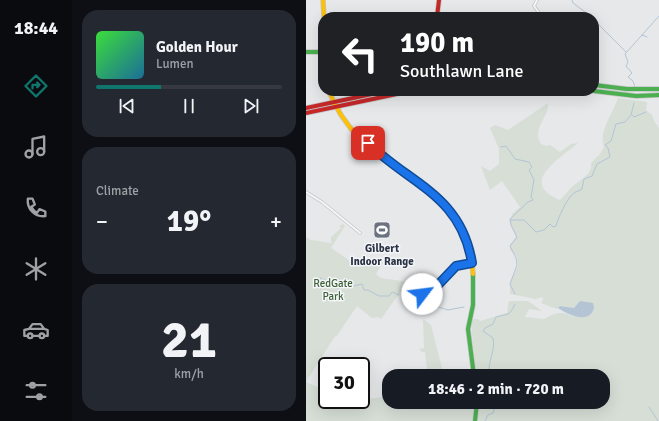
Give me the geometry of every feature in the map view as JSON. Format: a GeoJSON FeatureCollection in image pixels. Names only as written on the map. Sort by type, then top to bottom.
{"type":"FeatureCollection","features":[{"type":"Feature","properties":{"kind":"street"},"geometry":{"type":"LineString","coordinates":[[324,0],[324,12]]}},
{"type":"Feature","properties":{"kind":"street"},"geometry":{"type":"LineString","coordinates":[[438,12],[439,0]]}},
{"type":"Feature","properties":{"kind":"street"},"geometry":{"type":"LineString","coordinates":[[537,0],[534,6],[538,12]]}},
{"type":"Feature","properties":{"kind":"street"},"geometry":{"type":"LineString","coordinates":[[306,52],[318,52]]}},
{"type":"Feature","properties":{"kind":"street"},"geometry":{"type":"LineString","coordinates":[[599,86],[627,89],[659,89]]}},
{"type":"Feature","properties":{"kind":"street"},"geometry":{"type":"LineString","coordinates":[[599,92],[632,95],[659,95]]}},
{"type":"Feature","properties":{"kind":"street"},"geometry":{"type":"LineString","coordinates":[[330,96],[335,107],[349,126],[386,161],[438,198],[456,218],[461,227],[469,247],[472,263],[473,302],[468,323],[473,369]]}},
{"type":"Feature","properties":{"kind":"street"},"geometry":{"type":"LineString","coordinates":[[306,108],[361,96]]}},
{"type":"Feature","properties":{"kind":"street"},"geometry":{"type":"LineString","coordinates":[[306,113],[387,96]]}},
{"type":"Feature","properties":{"kind":"street"},"geometry":{"type":"LineString","coordinates":[[306,192],[322,202],[360,233]]}},
{"type":"Feature","properties":{"kind":"street"},"geometry":{"type":"LineString","coordinates":[[408,300],[412,296],[432,290],[442,282],[456,266],[472,263]]}},
{"type":"Feature","properties":{"kind":"street"},"geometry":{"type":"LineString","coordinates":[[475,421],[476,409]]}},
{"type":"Feature","properties":{"kind":"green space"},"geometry":{"type":"Polygon","coordinates":[[[618,98],[647,102],[646,110],[652,115],[659,128],[659,421],[476,421],[478,409],[610,409],[610,369],[475,369],[471,322],[472,319],[478,319],[480,321],[507,313],[509,301],[528,301],[542,311],[529,309],[525,317],[544,319],[555,314],[562,313],[574,316],[580,301],[574,308],[560,306],[557,309],[541,303],[543,299],[542,297],[536,299],[510,294],[510,282],[518,266],[517,257],[510,250],[510,245],[516,237],[510,223],[512,214],[520,207],[502,181],[490,190],[481,166],[490,171],[499,164],[499,149],[490,128],[495,125],[508,130],[548,103],[548,109],[538,133],[538,138],[541,144],[547,146],[550,145],[560,152],[571,144],[578,143],[561,156],[546,171],[542,179],[542,186],[548,193],[560,200],[588,173],[591,163],[600,154],[604,147],[604,129],[618,98]]]}},
{"type":"Feature","properties":{"kind":"green space","name":"RedGate Park"},"geometry":{"type":"Polygon","coordinates":[[[343,224],[345,226],[331,248],[359,267],[375,263],[380,258],[384,261],[376,274],[381,278],[408,282],[410,289],[399,294],[381,319],[378,317],[372,318],[357,306],[322,357],[318,357],[318,363],[306,382],[306,237],[311,240],[331,243],[331,237],[341,228],[339,226],[343,224]]]}},
{"type":"Feature","properties":{"kind":"green space"},"geometry":{"type":"Polygon","coordinates":[[[423,319],[431,325],[442,369],[427,369],[425,352],[422,352],[419,349],[424,348],[423,319]]]}},
{"type":"Feature","properties":{"kind":"green space"},"geometry":{"type":"Polygon","coordinates":[[[306,382],[318,387],[318,409],[370,409],[370,399],[382,397],[382,409],[475,409],[474,421],[306,421],[306,382]]]}},
{"type":"Feature","properties":{"kind":"water"},"geometry":{"type":"Polygon","coordinates":[[[580,301],[593,303],[594,307],[589,316],[573,316],[558,308],[560,306],[574,308],[580,301]]]}},
{"type":"Feature","properties":{"kind":"waterway"},"geometry":{"type":"LineString","coordinates":[[572,0],[573,3],[585,12]]}},
{"type":"Feature","properties":{"kind":"waterway"},"geometry":{"type":"LineString","coordinates":[[635,87],[633,81],[628,77],[632,73],[626,66],[628,62],[625,54],[659,16]]}},
{"type":"Feature","properties":{"kind":"waterway"},"geometry":{"type":"LineString","coordinates":[[599,25],[626,52]]}},
{"type":"Feature","properties":{"kind":"waterway"},"geometry":{"type":"LineString","coordinates":[[642,35],[647,37]]}},
{"type":"Feature","properties":{"kind":"waterway"},"geometry":{"type":"LineString","coordinates":[[510,220],[524,220],[536,232],[544,230],[550,224],[553,227],[556,226],[561,213],[571,196],[582,189],[584,179],[592,176],[597,164],[610,157],[608,148],[605,145],[611,141],[616,124],[625,122],[631,115],[634,103]]}},
{"type":"Feature","properties":{"kind":"waterway"},"geometry":{"type":"LineString","coordinates":[[632,115],[634,117],[646,112]]}},
{"type":"Feature","properties":{"kind":"waterway"},"geometry":{"type":"LineString","coordinates":[[501,147],[506,146],[515,159],[529,162],[532,167],[529,170],[534,180],[531,197],[533,200],[528,202],[510,219],[511,225],[517,237],[510,246],[516,258],[517,265],[510,284],[515,294]]}},
{"type":"Feature","properties":{"kind":"waterway"},"geometry":{"type":"LineString","coordinates":[[320,278],[329,282],[337,279],[349,287],[362,284],[364,290],[368,290],[379,296],[389,296],[392,292],[399,295]]}},
{"type":"Feature","properties":{"kind":"waterway"},"geometry":{"type":"LineString","coordinates":[[335,288],[340,288],[343,285],[347,285]]}},
{"type":"Feature","properties":{"kind":"waterway"},"geometry":{"type":"LineString","coordinates":[[420,303],[434,308],[438,307],[448,310],[464,307]]}},
{"type":"Feature","properties":{"kind":"waterway"},"geometry":{"type":"LineString","coordinates":[[489,369],[494,343],[493,338],[483,331],[485,328],[493,324],[496,317],[510,313],[515,304]]}},
{"type":"Feature","properties":{"kind":"waterway"},"geometry":{"type":"LineString","coordinates":[[649,407],[658,421]]}},
{"type":"Feature","properties":{"kind":"waterway"},"geometry":{"type":"LineString","coordinates":[[485,421],[488,415],[493,413],[494,409]]}},
{"type":"Feature","properties":{"kind":"traffic: fast"},"geometry":{"type":"LineString","coordinates":[[306,52],[318,52]]}},
{"type":"Feature","properties":{"kind":"traffic: fast"},"geometry":{"type":"LineString","coordinates":[[599,86],[627,89],[659,89]]}},
{"type":"Feature","properties":{"kind":"traffic: fast"},"geometry":{"type":"LineString","coordinates":[[599,92],[636,96],[659,95]]}},
{"type":"Feature","properties":{"kind":"traffic: fast"},"geometry":{"type":"LineString","coordinates":[[473,274],[473,305],[468,329],[473,369]]}},
{"type":"Feature","properties":{"kind":"traffic: fast"},"geometry":{"type":"LineString","coordinates":[[475,421],[476,409]]}},
{"type":"Feature","properties":{"kind":"traffic: slow"},"geometry":{"type":"LineString","coordinates":[[323,0],[324,12]]}},
{"type":"Feature","properties":{"kind":"traffic: slow"},"geometry":{"type":"LineString","coordinates":[[331,96],[350,128],[370,148],[392,166],[436,197],[453,214],[468,242],[473,274]]}},
{"type":"Feature","properties":{"kind":"traffic: jam"},"geometry":{"type":"LineString","coordinates":[[438,12],[439,0]]}},
{"type":"Feature","properties":{"kind":"traffic: jam"},"geometry":{"type":"LineString","coordinates":[[306,108],[362,96]]}},
{"type":"Feature","properties":{"kind":"traffic: jam"},"geometry":{"type":"LineString","coordinates":[[306,113],[387,96]]}},
{"type":"Feature","properties":{"kind":"place","name":"Gilbert Indoor Range"},"geometry":{"type":"Point","coordinates":[382,230]}},
{"type":"Feature","properties":{"kind":"route"},"geometry":{"type":"LineString","coordinates":[[368,143],[386,161],[438,198],[456,218],[464,232],[472,263],[456,266],[437,286],[422,294]]}}]}
